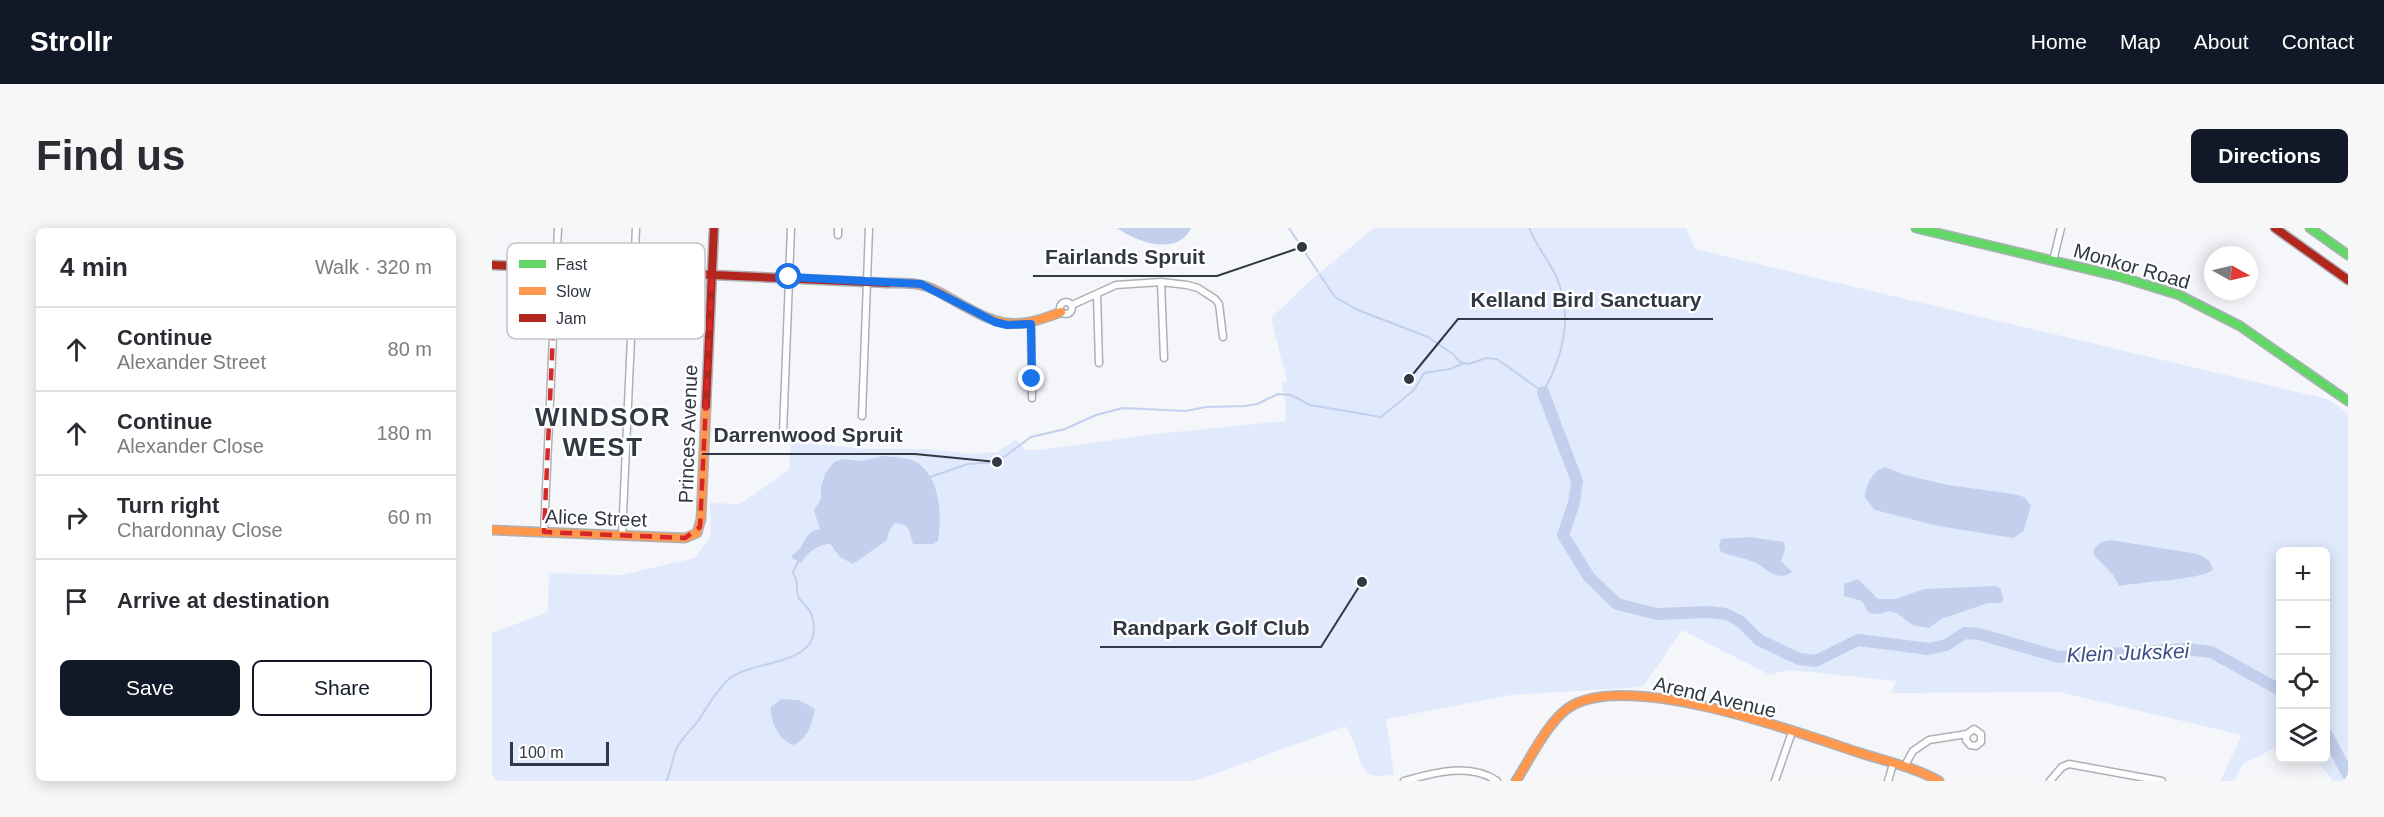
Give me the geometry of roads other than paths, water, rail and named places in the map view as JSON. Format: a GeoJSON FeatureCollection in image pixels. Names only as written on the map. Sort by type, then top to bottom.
{"type":"FeatureCollection","features":[{"type":"Feature","properties":{"kind":"main road","name":"Princes Avenue"},"geometry":{"type":"LineString","coordinates":[[697,533],[701,519],[714,228]]}},
{"type":"Feature","properties":{"kind":"main road","name":"Monkor Road"},"geometry":{"type":"LineString","coordinates":[[1916,228],[2148,284],[2203,305],[2240,326],[2348,401]]}},
{"type":"Feature","properties":{"kind":"main road"},"geometry":{"type":"LineString","coordinates":[[2275,228],[2348,280]]}},
{"type":"Feature","properties":{"kind":"main road"},"geometry":{"type":"LineString","coordinates":[[2310,228],[2348,255]]}},
{"type":"Feature","properties":{"kind":"main road"},"geometry":{"type":"LineString","coordinates":[[492,265],[507,266]]}},
{"type":"Feature","properties":{"kind":"main road"},"geometry":{"type":"LineString","coordinates":[[705,275],[921,284],[995,322],[1007,325],[1031,324],[1061,312]]}},
{"type":"Feature","properties":{"kind":"main road","name":"Alice Street"},"geometry":{"type":"LineString","coordinates":[[492,530],[685,538],[697,533]]}},
{"type":"Feature","properties":{"kind":"main road","name":"Arend Avenue"},"geometry":{"type":"LineString","coordinates":[[1516,781],[1563,712],[1572,705],[1589,699],[1620,697],[1655,698],[1726,714],[1922,772],[1939,781]]}},
{"type":"Feature","properties":{"kind":"street"},"geometry":{"type":"LineString","coordinates":[[557,243],[558,228]]}},
{"type":"Feature","properties":{"kind":"street"},"geometry":{"type":"LineString","coordinates":[[635,243],[636,228]]}},
{"type":"Feature","properties":{"kind":"street"},"geometry":{"type":"LineString","coordinates":[[783,433],[791,228]]}},
{"type":"Feature","properties":{"kind":"street"},"geometry":{"type":"LineString","coordinates":[[862,416],[869,228]]}},
{"type":"Feature","properties":{"kind":"street"},"geometry":{"type":"LineString","coordinates":[[2053,261],[2061,228]]}},
{"type":"Feature","properties":{"kind":"street"},"geometry":{"type":"LineString","coordinates":[[1161,282],[1164,358]]}},
{"type":"Feature","properties":{"kind":"street"},"geometry":{"type":"LineString","coordinates":[[1061,312],[1069,314],[1072,305],[1116,285],[1161,282],[1187,285],[1215,299],[1221,310],[1223,337]]}},
{"type":"Feature","properties":{"kind":"street"},"geometry":{"type":"LineString","coordinates":[[1097,295],[1099,363]]}},
{"type":"Feature","properties":{"kind":"street"},"geometry":{"type":"LineString","coordinates":[[1031,324],[1032,398]]}},
{"type":"Feature","properties":{"kind":"street"},"geometry":{"type":"LineString","coordinates":[[544,532],[553,339]]}},
{"type":"Feature","properties":{"kind":"street"},"geometry":{"type":"LineString","coordinates":[[622,536],[631,339]]}},
{"type":"Feature","properties":{"kind":"street"},"geometry":{"type":"LineString","coordinates":[[1775,781],[1792,732]]}},
{"type":"Feature","properties":{"kind":"street"},"geometry":{"type":"LineString","coordinates":[[1904,767],[1913,751],[1929,740],[1967,734]]}},
{"type":"Feature","properties":{"kind":"street"},"geometry":{"type":"LineString","coordinates":[[1888,781],[1893,764]]}},
{"type":"Feature","properties":{"kind":"street"},"geometry":{"type":"LineString","coordinates":[[2050,781],[2061,767],[2069,764],[2162,781]]}},
{"type":"Feature","properties":{"kind":"street"},"geometry":{"type":"LineString","coordinates":[[1404,781],[1454,771],[1476,772],[1497,781]]}},
{"type":"Feature","properties":{"kind":"waterway"},"geometry":{"type":"LineString","coordinates":[[1289,228],[1318,272]]}},
{"type":"Feature","properties":{"kind":"waterway"},"geometry":{"type":"LineString","coordinates":[[1320,275],[1335,297],[1358,310],[1428,337],[1453,354],[1460,362],[1469,364],[1486,358],[1497,359],[1543,392],[1561,350],[1564,335],[1564,305],[1556,276],[1529,228]]}},
{"type":"Feature","properties":{"kind":"waterway"},"geometry":{"type":"LineString","coordinates":[[927,478],[968,464],[997,462],[1031,437],[1065,429],[1096,415],[1123,408],[1186,411],[1206,407],[1245,406],[1257,404],[1278,394],[1291,395],[1310,405],[1381,417],[1414,390],[1424,373],[1450,369],[1464,363]]}},
{"type":"Feature","properties":{"kind":"waterway","name":"Klein Jukskei"},"geometry":{"type":"LineString","coordinates":[[1543,392],[1577,481],[1574,503],[1563,535],[1589,577],[1617,604],[1657,614],[1709,612],[1726,614],[1740,621],[1759,640],[1799,659],[1816,661],[1858,640],[1929,649],[1946,645],[1965,633],[1979,634],[2059,657],[2186,649],[2211,652],[2276,688]]}},
{"type":"Feature","properties":{"kind":"waterway"},"geometry":{"type":"LineString","coordinates":[[666,781],[678,746],[698,721],[715,694],[728,680],[739,673],[783,660],[807,647],[813,635],[813,620],[811,613],[797,593],[797,582],[793,572],[799,560]]}},
{"type":"Feature","properties":{"kind":"waterway","name":"Klein Jukskei"},"geometry":{"type":"LineString","coordinates":[[2330,741],[2348,775]]}},
{"type":"Feature","properties":{"kind":"place","name":"Fairlands Spruit"},"geometry":{"type":"Point","coordinates":[1302,247]}},
{"type":"Feature","properties":{"kind":"place","name":"Kelland Bird Sanctuary"},"geometry":{"type":"Point","coordinates":[1409,379]}},
{"type":"Feature","properties":{"kind":"place","name":"Darrenwood Spruit"},"geometry":{"type":"Point","coordinates":[997,462]}},
{"type":"Feature","properties":{"kind":"place","name":"Randpark Golf Club"},"geometry":{"type":"Point","coordinates":[1362,582]}},
{"type":"Feature","properties":{"kind":"district","name":"WINDSOR WEST"},"geometry":{"type":"Point","coordinates":[603,432]}}]}
